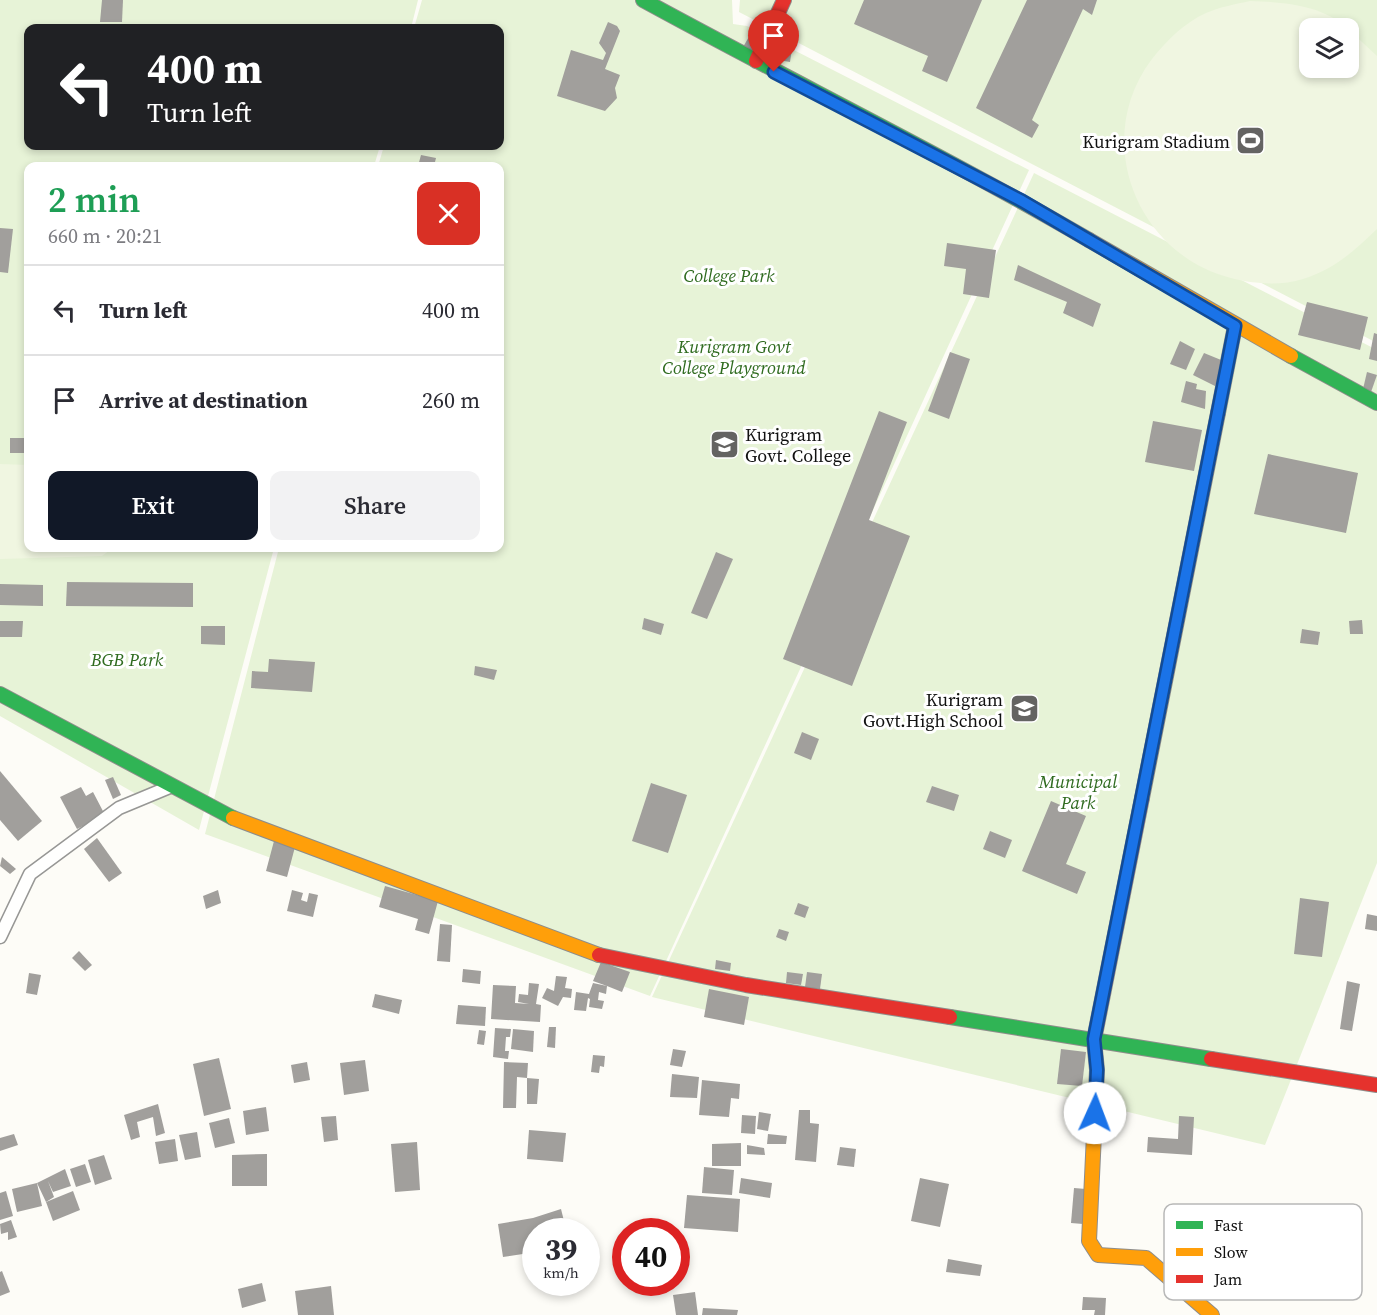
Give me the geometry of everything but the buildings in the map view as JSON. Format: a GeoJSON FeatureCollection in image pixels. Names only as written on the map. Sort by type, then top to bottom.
{"type":"FeatureCollection","features":[{"type":"Feature","properties":{"kind":"street"},"geometry":{"type":"LineString","coordinates":[[643,0],[1022,201],[1235,326],[1377,403]]}},
{"type":"Feature","properties":{"kind":"street"},"geometry":{"type":"LineString","coordinates":[[756,61],[784,0]]}},
{"type":"Feature","properties":{"kind":"street"},"geometry":{"type":"LineString","coordinates":[[1164,1274],[1146,1258],[1098,1255],[1089,1241],[1097,1070],[1094,1039],[1235,326]]}},
{"type":"Feature","properties":{"kind":"street"},"geometry":{"type":"LineString","coordinates":[[0,694],[233,819],[600,955],[746,986],[1377,1085]]}},
{"type":"Feature","properties":{"kind":"street"},"geometry":{"type":"LineString","coordinates":[[0,937],[30,874],[119,808],[172,786]]}},
{"type":"Feature","properties":{"kind":"street"},"geometry":{"type":"LineString","coordinates":[[1195,1300],[1212,1315]]}},
{"type":"Feature","properties":{"kind":"green space","name":"BGB Park"},"geometry":{"type":"Polygon","coordinates":[[[0,0],[418,0],[412,24],[24,24],[24,150],[379,150],[375,162],[24,162],[24,552],[273,552],[199,830],[0,716],[0,0]]]}},
{"type":"Feature","properties":{"kind":"green space","name":"College Park"},"geometry":{"type":"Polygon","coordinates":[[[422,0],[732,0],[733,24],[747,26],[1029,170],[650,996],[205,834],[278,552],[504,552],[504,162],[379,162],[383,150],[504,150],[504,24],[415,24],[422,0]]]}},
{"type":"Feature","properties":{"kind":"green space"},"geometry":{"type":"Polygon","coordinates":[[[740,0],[1377,0],[1377,343],[739,12],[740,0]]]}},
{"type":"Feature","properties":{"kind":"green space","name":"Kurigram Stadium"},"geometry":{"type":"Polygon","coordinates":[[[1250,1],[1276,2],[1302,6],[1333,18],[1299,18],[1299,78],[1359,78],[1359,39],[1377,56],[1377,229],[1334,265],[1303,279],[1286,283],[1248,282],[1198,265],[1170,245],[1148,219],[1133,190],[1125,157],[1125,124],[1134,90],[1152,59],[1176,33],[1198,17],[1217,9],[1250,1]]]}},
{"type":"Feature","properties":{"kind":"green space","name":"Municipal Park"},"geometry":{"type":"Polygon","coordinates":[[[1034,173],[1377,350],[1377,863],[1265,1145],[652,997],[1034,173]]]}},
{"type":"Feature","properties":{"kind":"green space"},"geometry":{"type":"Polygon","coordinates":[[[0,464],[24,465],[24,552],[108,552],[102,556],[0,559],[0,464]]]}},
{"type":"Feature","properties":{"kind":"traffic: fast"},"geometry":{"type":"LineString","coordinates":[[643,0],[979,178],[1089,240]]}},
{"type":"Feature","properties":{"kind":"traffic: fast"},"geometry":{"type":"LineString","coordinates":[[1218,413],[1235,326]]}},
{"type":"Feature","properties":{"kind":"traffic: fast"},"geometry":{"type":"LineString","coordinates":[[1291,356],[1377,403]]}},
{"type":"Feature","properties":{"kind":"traffic: fast"},"geometry":{"type":"LineString","coordinates":[[0,694],[233,818]]}},
{"type":"Feature","properties":{"kind":"traffic: fast"},"geometry":{"type":"LineString","coordinates":[[950,1017],[1211,1059]]}},
{"type":"Feature","properties":{"kind":"traffic: slow"},"geometry":{"type":"LineString","coordinates":[[1089,240],[1291,356]]}},
{"type":"Feature","properties":{"kind":"traffic: slow"},"geometry":{"type":"LineString","coordinates":[[1142,798],[1218,413]]}},
{"type":"Feature","properties":{"kind":"traffic: slow"},"geometry":{"type":"LineString","coordinates":[[233,818],[599,955]]}},
{"type":"Feature","properties":{"kind":"traffic: slow"},"geometry":{"type":"LineString","coordinates":[[1094,1040],[1097,1070],[1089,1241],[1098,1255],[1146,1258],[1164,1274]]}},
{"type":"Feature","properties":{"kind":"traffic: slow"},"geometry":{"type":"LineString","coordinates":[[1195,1300],[1212,1315]]}},
{"type":"Feature","properties":{"kind":"traffic: jam"},"geometry":{"type":"LineString","coordinates":[[756,61],[784,0]]}},
{"type":"Feature","properties":{"kind":"traffic: jam"},"geometry":{"type":"LineString","coordinates":[[1094,1040],[1142,798]]}},
{"type":"Feature","properties":{"kind":"traffic: jam"},"geometry":{"type":"LineString","coordinates":[[599,955],[746,985],[950,1017]]}},
{"type":"Feature","properties":{"kind":"traffic: jam"},"geometry":{"type":"LineString","coordinates":[[1211,1059],[1377,1085]]}},
{"type":"Feature","properties":{"kind":"place","name":"Kurigram Stadium"},"geometry":{"type":"Point","coordinates":[1251,141]}},
{"type":"Feature","properties":{"kind":"place","name":"Kurigram Govt. College"},"geometry":{"type":"Point","coordinates":[724,444]}},
{"type":"Feature","properties":{"kind":"place","name":"Kurigram Govt.High School"},"geometry":{"type":"Point","coordinates":[1024,709]}},
{"type":"Feature","properties":{"kind":"route"},"geometry":{"type":"LineString","coordinates":[[774,72],[1022,201],[1235,326],[1226,362],[1094,1039],[1097,1070],[1095,1113]]}},
{"type":"Feature","properties":{"kind":"park label","name":"Kurigram Govt College Playground"},"geometry":{"type":"Point","coordinates":[734,356]}}]}
